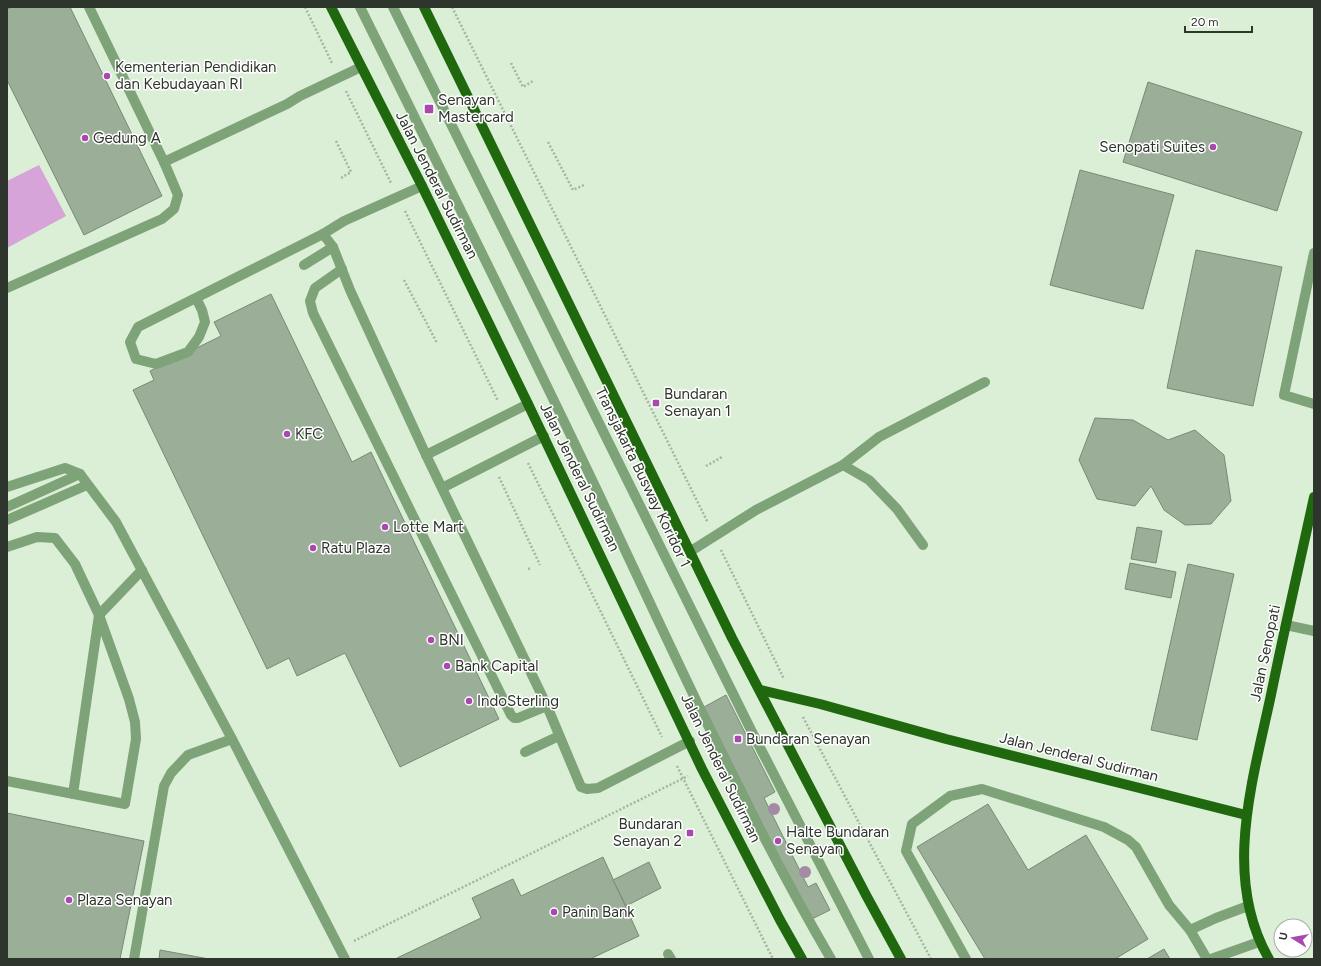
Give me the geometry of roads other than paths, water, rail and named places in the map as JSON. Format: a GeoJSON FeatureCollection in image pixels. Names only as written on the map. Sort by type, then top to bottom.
{"type":"FeatureCollection","features":[{"type":"Feature","properties":{"kind":"main road","name":"Jalan Jenderal Sudirman"},"geometry":{"type":"LineString","coordinates":[[331,7],[422,186],[544,436],[702,769],[780,920],[802,959]]}},
{"type":"Feature","properties":{"kind":"main road"},"geometry":{"type":"LineString","coordinates":[[424,7],[691,551],[732,638],[901,959]]}},
{"type":"Feature","properties":{"kind":"main road","name":"Jalan Senopati"},"geometry":{"type":"LineString","coordinates":[[1246,815],[1314,498]]}},
{"type":"Feature","properties":{"kind":"main road","name":"Jalan Jenderal Sudirman"},"geometry":{"type":"LineString","coordinates":[[760,690],[1246,815]]}},
{"type":"Feature","properties":{"kind":"main road"},"geometry":{"type":"LineString","coordinates":[[1246,815],[1244,872],[1248,906],[1259,942],[1269,959]]}},
{"type":"Feature","properties":{"kind":"street"},"geometry":{"type":"LineString","coordinates":[[7,288],[162,220],[174,209],[178,195],[164,162],[88,7]]}},
{"type":"Feature","properties":{"kind":"street"},"geometry":{"type":"LineString","coordinates":[[360,7],[581,458],[721,754],[831,959]]}},
{"type":"Feature","properties":{"kind":"street","name":"Transjakarta Busway Koridor 1"},"geometry":{"type":"LineString","coordinates":[[393,7],[752,732],[869,959]]}},
{"type":"Feature","properties":{"kind":"street"},"geometry":{"type":"LineString","coordinates":[[164,162],[361,67]]}},
{"type":"Feature","properties":{"kind":"street"},"geometry":{"type":"LineString","coordinates":[[196,298],[202,310],[205,322],[199,337],[188,352],[156,364],[136,359],[130,342],[138,328],[196,298],[323,234],[344,221],[422,186]]}},
{"type":"Feature","properties":{"kind":"street"},"geometry":{"type":"LineString","coordinates":[[323,234],[333,247],[350,290],[426,455],[547,706],[581,787],[587,789],[598,788],[690,741]]}},
{"type":"Feature","properties":{"kind":"street"},"geometry":{"type":"LineString","coordinates":[[304,265],[333,247]]}},
{"type":"Feature","properties":{"kind":"street"},"geometry":{"type":"LineString","coordinates":[[1314,253],[1284,395],[1314,404]]}},
{"type":"Feature","properties":{"kind":"street"},"geometry":{"type":"LineString","coordinates":[[342,269],[315,288],[310,301],[313,313],[511,715],[514,718],[518,718],[547,706]]}},
{"type":"Feature","properties":{"kind":"street"},"geometry":{"type":"LineString","coordinates":[[691,551],[756,510],[844,464],[879,437],[985,382]]}},
{"type":"Feature","properties":{"kind":"street"},"geometry":{"type":"LineString","coordinates":[[426,455],[528,404]]}},
{"type":"Feature","properties":{"kind":"street"},"geometry":{"type":"LineString","coordinates":[[442,488],[544,436]]}},
{"type":"Feature","properties":{"kind":"street"},"geometry":{"type":"LineString","coordinates":[[844,464],[869,480],[897,509],[923,546]]}},
{"type":"Feature","properties":{"kind":"street"},"geometry":{"type":"LineString","coordinates":[[7,487],[65,468],[80,474],[116,522],[232,739],[344,959]]}},
{"type":"Feature","properties":{"kind":"street"},"geometry":{"type":"LineString","coordinates":[[7,507],[80,474]]}},
{"type":"Feature","properties":{"kind":"street"},"geometry":{"type":"LineString","coordinates":[[7,520],[87,485]]}},
{"type":"Feature","properties":{"kind":"street"},"geometry":{"type":"LineString","coordinates":[[7,547],[37,537],[54,538],[75,564],[99,615],[135,722],[136,739],[125,804],[7,781]]}},
{"type":"Feature","properties":{"kind":"street"},"geometry":{"type":"LineString","coordinates":[[72,794],[99,615],[142,570]]}},
{"type":"Feature","properties":{"kind":"street"},"geometry":{"type":"LineString","coordinates":[[1286,625],[1314,631]]}},
{"type":"Feature","properties":{"kind":"street"},"geometry":{"type":"LineString","coordinates":[[525,752],[559,736]]}},
{"type":"Feature","properties":{"kind":"street"},"geometry":{"type":"LineString","coordinates":[[134,959],[164,786],[171,773],[188,755],[232,739]]}},
{"type":"Feature","properties":{"kind":"street"},"geometry":{"type":"LineString","coordinates":[[966,959],[906,851],[912,824],[950,796],[982,789],[1104,826],[1128,840],[1136,847],[1169,905],[1190,930],[1207,959]]}},
{"type":"Feature","properties":{"kind":"street"},"geometry":{"type":"LineString","coordinates":[[1190,930],[1248,906]]}},
{"type":"Feature","properties":{"kind":"street"},"geometry":{"type":"LineString","coordinates":[[1211,959],[1259,942]]}},
{"type":"Feature","properties":{"kind":"place","name":"Kementerian Pendidikan dan Kebudayaan RI"},"geometry":{"type":"Point","coordinates":[107,76]}},
{"type":"Feature","properties":{"kind":"place","name":"Senayan Mastercard"},"geometry":{"type":"Point","coordinates":[429,109]}},
{"type":"Feature","properties":{"kind":"place","name":"Gedung A"},"geometry":{"type":"Point","coordinates":[85,138]}},
{"type":"Feature","properties":{"kind":"place","name":"Senopati Suites"},"geometry":{"type":"Point","coordinates":[1213,147]}},
{"type":"Feature","properties":{"kind":"place","name":"Bundaran Senayan 1"},"geometry":{"type":"Point","coordinates":[656,403]}},
{"type":"Feature","properties":{"kind":"place","name":"KFC"},"geometry":{"type":"Point","coordinates":[287,434]}},
{"type":"Feature","properties":{"kind":"place","name":"Lotte Mart"},"geometry":{"type":"Point","coordinates":[385,527]}},
{"type":"Feature","properties":{"kind":"place","name":"Ratu Plaza"},"geometry":{"type":"Point","coordinates":[313,548]}},
{"type":"Feature","properties":{"kind":"place","name":"BNI"},"geometry":{"type":"Point","coordinates":[431,640]}},
{"type":"Feature","properties":{"kind":"place","name":"Bank Capital"},"geometry":{"type":"Point","coordinates":[447,666]}},
{"type":"Feature","properties":{"kind":"place","name":"IndoSterling"},"geometry":{"type":"Point","coordinates":[469,701]}},
{"type":"Feature","properties":{"kind":"place","name":"Bundaran Senayan"},"geometry":{"type":"Point","coordinates":[738,739]}},
{"type":"Feature","properties":{"kind":"place","name":"Bundaran Senayan 2"},"geometry":{"type":"Point","coordinates":[690,833]}},
{"type":"Feature","properties":{"kind":"place","name":"Halte Bundaran Senayan"},"geometry":{"type":"Point","coordinates":[778,841]}},
{"type":"Feature","properties":{"kind":"place","name":"Plaza Senayan"},"geometry":{"type":"Point","coordinates":[69,900]}},
{"type":"Feature","properties":{"kind":"place","name":"Panin Bank"},"geometry":{"type":"Point","coordinates":[554,912]}}]}
